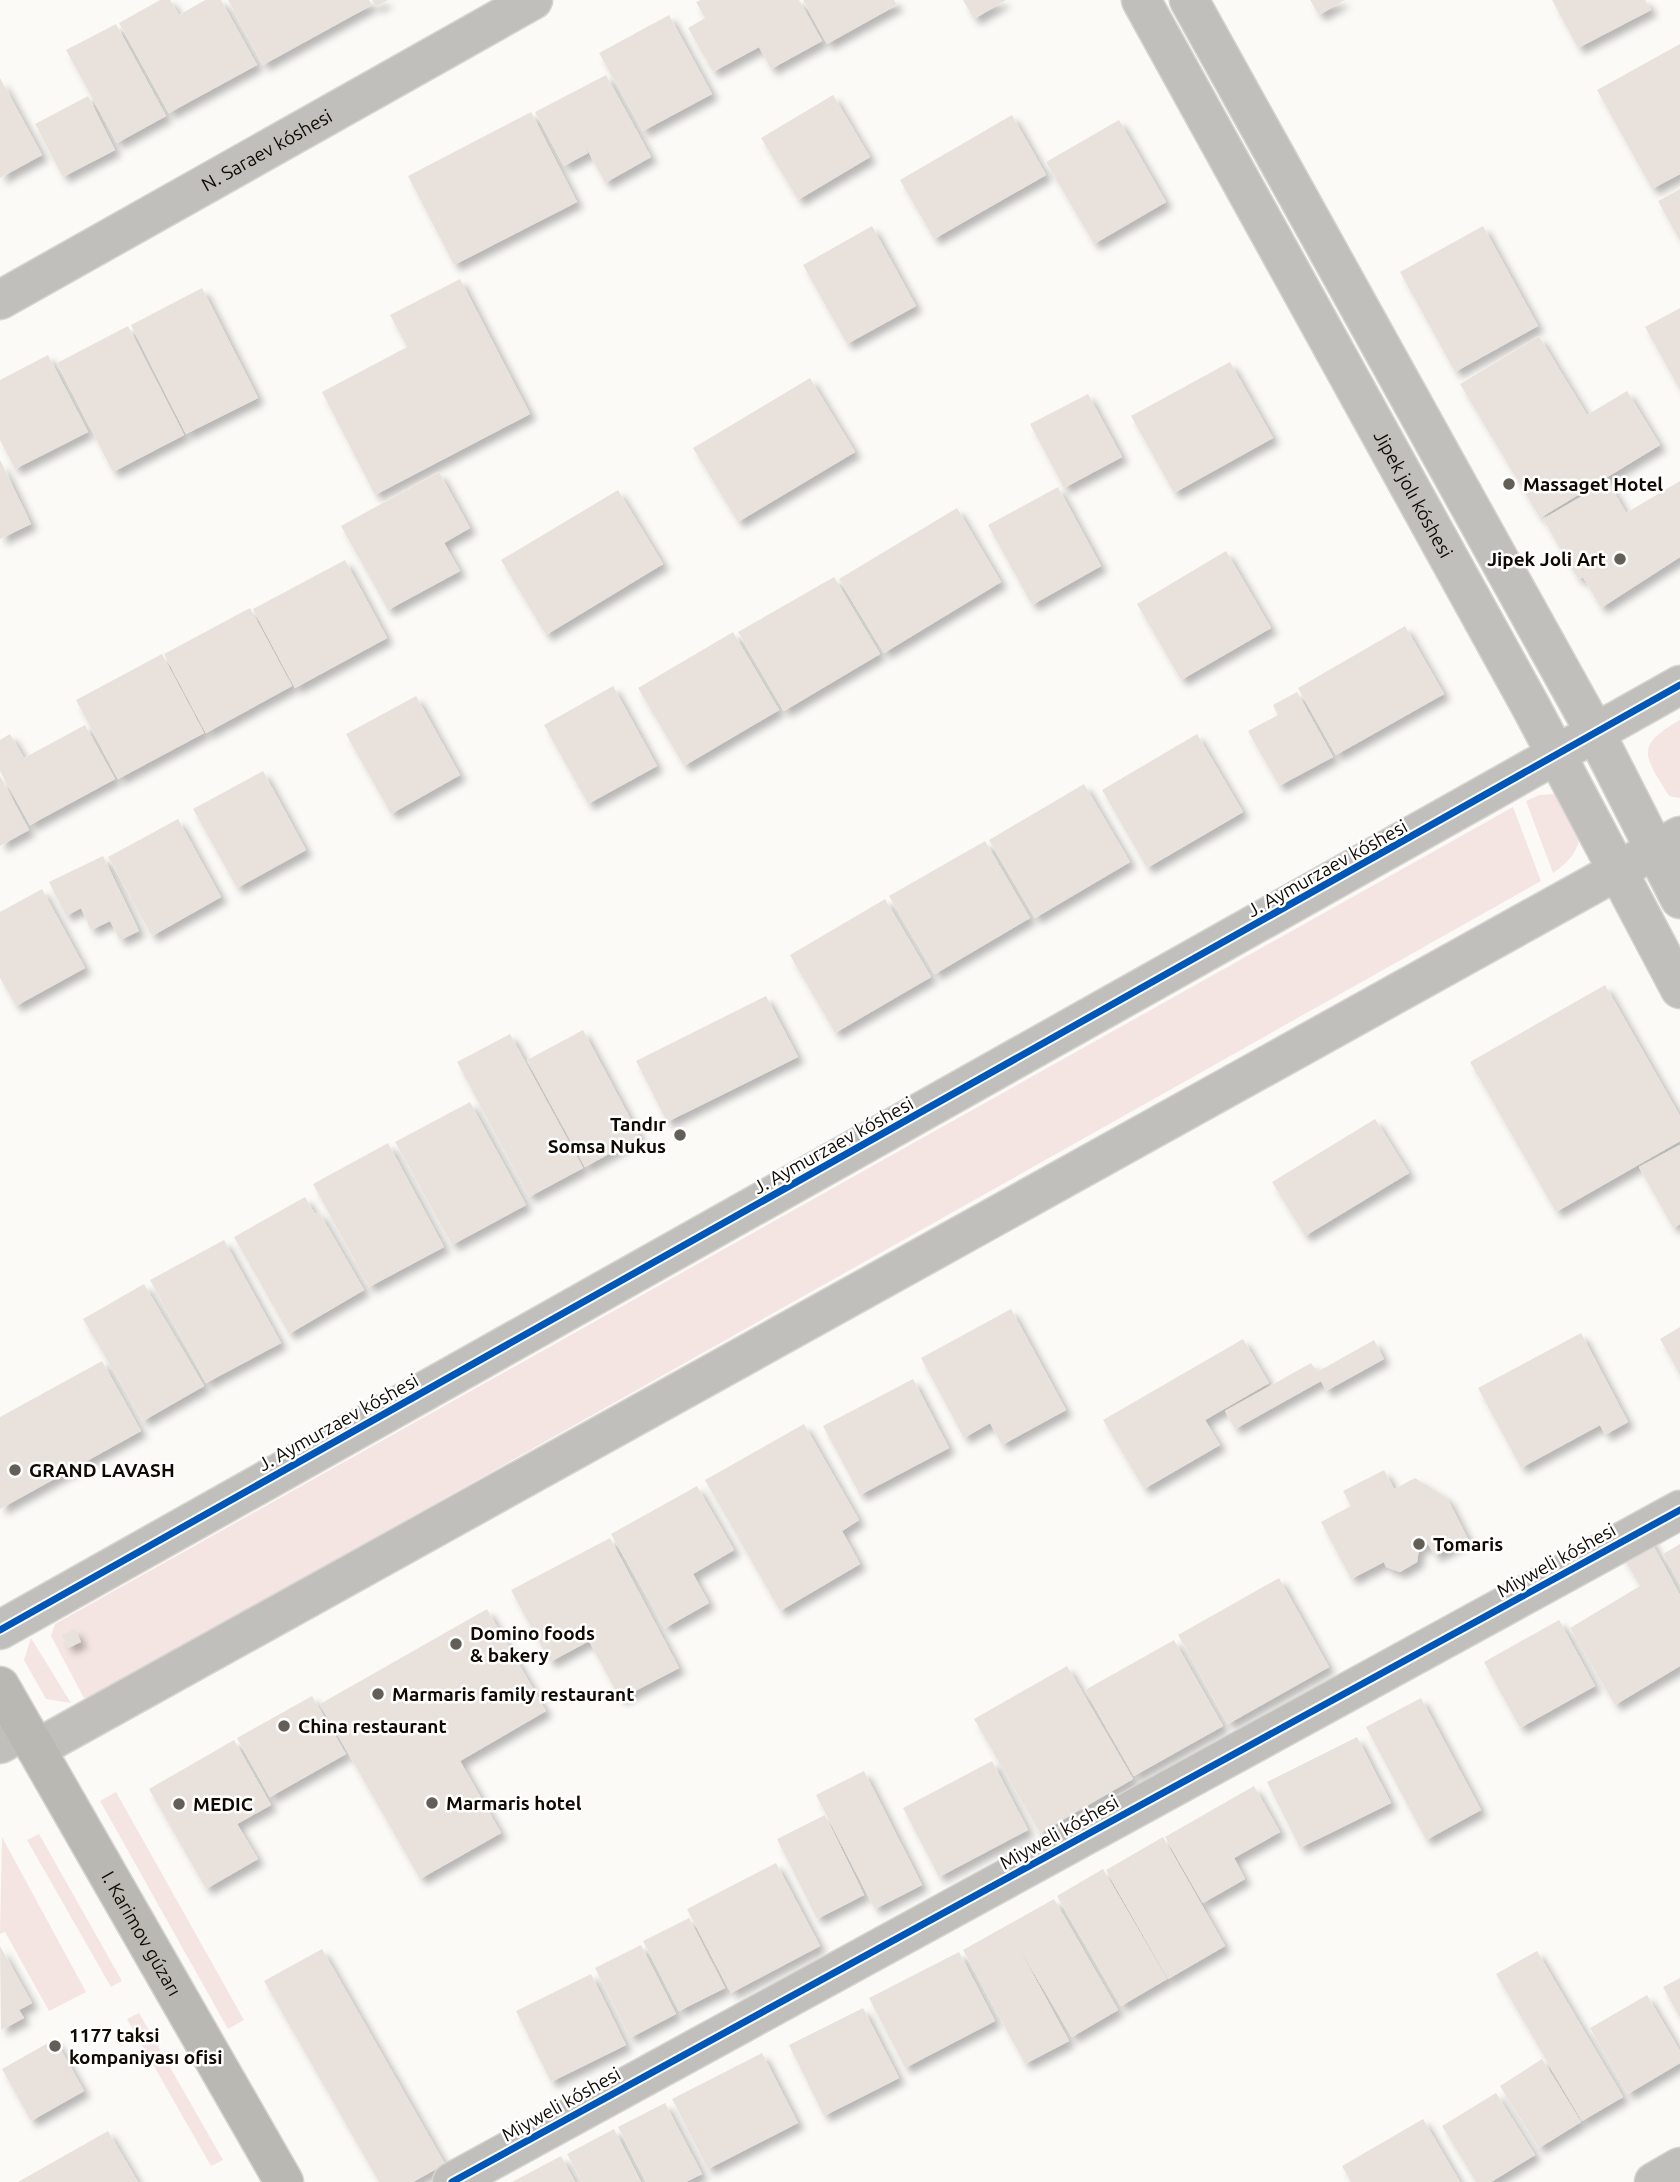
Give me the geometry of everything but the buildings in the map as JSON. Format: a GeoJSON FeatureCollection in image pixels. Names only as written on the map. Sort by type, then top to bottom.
{"type":"FeatureCollection","features":[{"type":"Feature","properties":{"kind":"main road","name":"I. Karimov gúzarı"},"geometry":{"type":"LineString","coordinates":[[0,1686],[20,1741],[284,2182]]}},
{"type":"Feature","properties":{"kind":"street","name":"N. Saraev kóshesi"},"geometry":{"type":"LineString","coordinates":[[0,300],[533,0]]}},
{"type":"Feature","properties":{"kind":"street","name":"Jipek jolı kóshesi"},"geometry":{"type":"LineString","coordinates":[[1140,0],[1558,756],[1616,872],[1680,989]]}},
{"type":"Feature","properties":{"kind":"street"},"geometry":{"type":"LineString","coordinates":[[1189,0],[1596,734],[1667,844],[1680,899]]}},
{"type":"Feature","properties":{"kind":"street","name":"J. Aymurzaev kóshesi"},"geometry":{"type":"LineString","coordinates":[[0,1630],[1680,685]]}},
{"type":"Feature","properties":{"kind":"street"},"geometry":{"type":"LineString","coordinates":[[20,1741],[1667,844]]}},
{"type":"Feature","properties":{"kind":"street","name":"Miyweli kóshesi"},"geometry":{"type":"LineString","coordinates":[[452,2182],[1680,1510]]}},
{"type":"Feature","properties":{"kind":"street"},"geometry":{"type":"LineString","coordinates":[[1654,2182],[1680,2167]]}},
{"type":"Feature","properties":{"kind":"shaded area"},"geometry":{"type":"Polygon","coordinates":[[[1680,720],[1680,798],[1669,796],[1654,771],[1648,753],[1655,738],[1680,720]]]}},
{"type":"Feature","properties":{"kind":"shaded area"},"geometry":{"type":"Polygon","coordinates":[[[1553,794],[1572,814],[1579,834],[1573,854],[1553,873],[1526,801],[1539,795],[1553,794]]]}},
{"type":"Feature","properties":{"kind":"shaded area"},"geometry":{"type":"Polygon","coordinates":[[[1513,807],[1541,881],[95,1695],[84,1698],[51,1636],[55,1624],[1513,807]]]}},
{"type":"Feature","properties":{"kind":"shaded area"},"geometry":{"type":"Polygon","coordinates":[[[31,1638],[71,1703],[46,1699],[24,1660],[31,1638]]]}},
{"type":"Feature","properties":{"kind":"shaded area"},"geometry":{"type":"Polygon","coordinates":[[[116,1792],[244,2020],[228,2029],[100,1801],[116,1792]]]}},
{"type":"Feature","properties":{"kind":"shaded area"},"geometry":{"type":"Polygon","coordinates":[[[39,1834],[122,1981],[111,1987],[27,1840],[39,1834]]]}},
{"type":"Feature","properties":{"kind":"shaded area"},"geometry":{"type":"Polygon","coordinates":[[[2,1837],[86,1992],[49,2011],[5,1932],[0,1934],[2,1837]]]}},
{"type":"Feature","properties":{"kind":"shaded area"},"geometry":{"type":"Polygon","coordinates":[[[139,2013],[223,2160],[211,2166],[127,2019],[139,2013]]]}},
{"type":"Feature","properties":{"kind":"cycle path"},"geometry":{"type":"LineString","coordinates":[[0,1630],[1680,685]]}},
{"type":"Feature","properties":{"kind":"cycle path"},"geometry":{"type":"LineString","coordinates":[[452,2182],[1680,1510]]}},
{"type":"Feature","properties":{"kind":"place","name":"Massaget Hotel"},"geometry":{"type":"Point","coordinates":[1509,484]}},
{"type":"Feature","properties":{"kind":"place","name":"Jipek Joli Art"},"geometry":{"type":"Point","coordinates":[1620,559]}},
{"type":"Feature","properties":{"kind":"place","name":"Tandır Somsa Nukus"},"geometry":{"type":"Point","coordinates":[680,1135]}},
{"type":"Feature","properties":{"kind":"place","name":"GRAND LAVASH"},"geometry":{"type":"Point","coordinates":[15,1470]}},
{"type":"Feature","properties":{"kind":"place","name":"Tomaris"},"geometry":{"type":"Point","coordinates":[1419,1544]}},
{"type":"Feature","properties":{"kind":"place","name":"Domino foods & bakery"},"geometry":{"type":"Point","coordinates":[456,1644]}},
{"type":"Feature","properties":{"kind":"place","name":"Marmaris family restaurant"},"geometry":{"type":"Point","coordinates":[378,1694]}},
{"type":"Feature","properties":{"kind":"place","name":"China restaurant"},"geometry":{"type":"Point","coordinates":[284,1726]}},
{"type":"Feature","properties":{"kind":"place","name":"Marmaris hotel"},"geometry":{"type":"Point","coordinates":[432,1803]}},
{"type":"Feature","properties":{"kind":"place","name":"MEDIC"},"geometry":{"type":"Point","coordinates":[179,1804]}},
{"type":"Feature","properties":{"kind":"place","name":"1177 taksi kompaniyası ofisi"},"geometry":{"type":"Point","coordinates":[55,2046]}}]}
